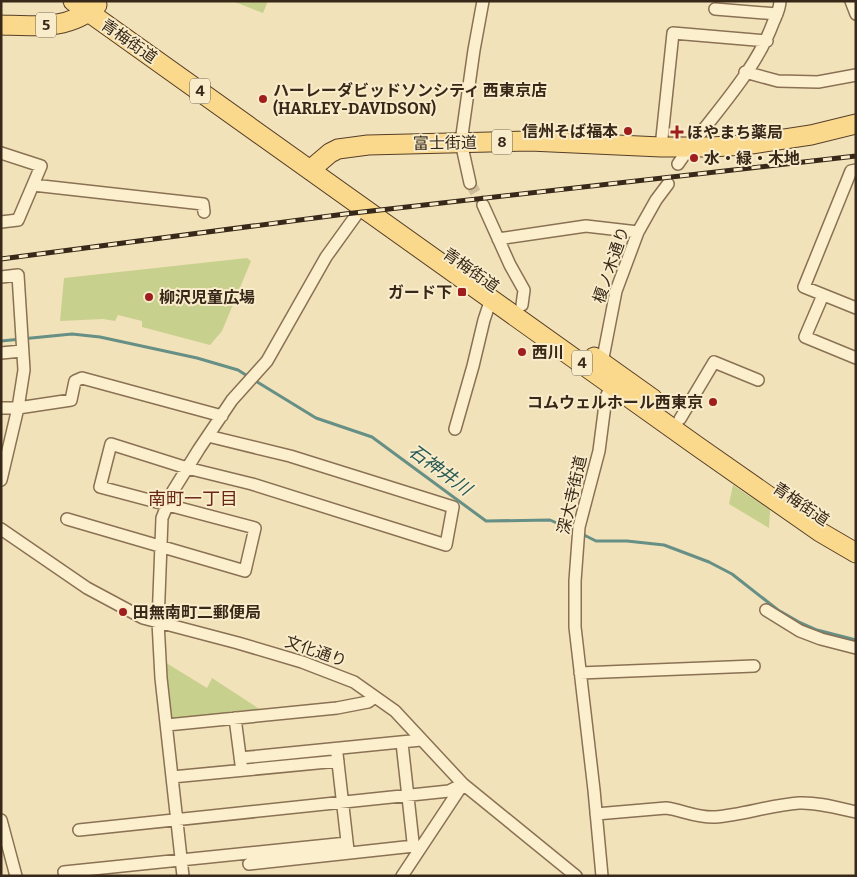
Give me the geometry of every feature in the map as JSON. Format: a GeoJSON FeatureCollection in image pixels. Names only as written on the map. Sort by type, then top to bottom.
{"type":"FeatureCollection","features":[{"type":"Feature","properties":{"kind":"main road","name":"4"},"geometry":{"type":"LineString","coordinates":[[72,1],[94,6]]}},
{"type":"Feature","properties":{"kind":"main road","name":"青梅街道"},"geometry":{"type":"LineString","coordinates":[[3,28],[72,22],[94,6],[315,165],[602,363],[615,380],[808,524],[856,553]]}},
{"type":"Feature","properties":{"kind":"main road","name":"富士街道"},"geometry":{"type":"LineString","coordinates":[[315,165],[330,153],[350,146],[461,142],[558,142],[661,147],[745,145],[810,135],[856,124]]}},
{"type":"Feature","properties":{"kind":"main road","name":"青梅街道"},"geometry":{"type":"LineString","coordinates":[[315,165],[362,207],[491,299],[615,380],[680,419],[816,516],[856,539]]}},
{"type":"Feature","properties":{"kind":"street"},"geometry":{"type":"LineString","coordinates":[[470,183],[461,142],[483,1]]}},
{"type":"Feature","properties":{"kind":"street"},"geometry":{"type":"LineString","coordinates":[[678,164],[730,97],[766,41],[780,8],[780,1]]}},
{"type":"Feature","properties":{"kind":"street"},"geometry":{"type":"LineString","coordinates":[[851,1],[856,14]]}},
{"type":"Feature","properties":{"kind":"street"},"geometry":{"type":"LineString","coordinates":[[715,9],[777,14]]}},
{"type":"Feature","properties":{"kind":"street"},"geometry":{"type":"LineString","coordinates":[[661,147],[673,33],[766,41]]}},
{"type":"Feature","properties":{"kind":"street"},"geometry":{"type":"LineString","coordinates":[[745,72],[778,81],[818,82],[856,75]]}},
{"type":"Feature","properties":{"kind":"street"},"geometry":{"type":"LineString","coordinates":[[1,153],[41,166],[18,220],[1,222]]}},
{"type":"Feature","properties":{"kind":"street"},"geometry":{"type":"LineString","coordinates":[[856,170],[852,170],[804,287],[856,308]]}},
{"type":"Feature","properties":{"kind":"street","name":"榎ノ木通り"},"geometry":{"type":"LineString","coordinates":[[602,363],[616,292],[638,232],[656,200],[668,184]]}},
{"type":"Feature","properties":{"kind":"street"},"geometry":{"type":"LineString","coordinates":[[34,185],[203,204],[204,212]]}},
{"type":"Feature","properties":{"kind":"street"},"geometry":{"type":"LineString","coordinates":[[483,205],[524,290],[522,306]]}},
{"type":"Feature","properties":{"kind":"street"},"geometry":{"type":"LineString","coordinates":[[183,876],[161,678],[158,622],[162,518],[173,491],[187,468],[232,400],[267,361],[326,256],[362,207]]}},
{"type":"Feature","properties":{"kind":"street"},"geometry":{"type":"LineString","coordinates":[[498,239],[586,226],[638,232]]}},
{"type":"Feature","properties":{"kind":"street"},"geometry":{"type":"LineString","coordinates":[[1,277],[18,275],[24,370],[18,408],[1,480]]}},
{"type":"Feature","properties":{"kind":"street"},"geometry":{"type":"LineString","coordinates":[[823,295],[805,337],[856,358]]}},
{"type":"Feature","properties":{"kind":"street"},"geometry":{"type":"LineString","coordinates":[[455,429],[491,299]]}},
{"type":"Feature","properties":{"kind":"street"},"geometry":{"type":"LineString","coordinates":[[1,353],[22,351]]}},
{"type":"Feature","properties":{"kind":"street"},"geometry":{"type":"LineString","coordinates":[[680,419],[714,362],[758,380]]}},
{"type":"Feature","properties":{"kind":"street"},"geometry":{"type":"LineString","coordinates":[[1,408],[18,408],[71,400],[75,381],[82,378],[222,416]]}},
{"type":"Feature","properties":{"kind":"street","name":"深大寺街道"},"geometry":{"type":"LineString","coordinates":[[596,814],[574,627],[578,532],[599,451],[606,397],[615,380]]}},
{"type":"Feature","properties":{"kind":"street"},"geometry":{"type":"LineString","coordinates":[[67,519],[245,571],[255,528],[100,487],[110,444],[187,468],[252,484],[446,545],[454,507],[290,456],[208,436]]}},
{"type":"Feature","properties":{"kind":"street","name":"文化通り"},"geometry":{"type":"LineString","coordinates":[[1,529],[87,588],[142,618],[302,662],[354,682],[394,711],[464,784],[576,876]]}},
{"type":"Feature","properties":{"kind":"street"},"geometry":{"type":"LineString","coordinates":[[766,610],[800,630],[821,639],[856,648]]}},
{"type":"Feature","properties":{"kind":"street"},"geometry":{"type":"LineString","coordinates":[[580,673],[754,666]]}},
{"type":"Feature","properties":{"kind":"street"},"geometry":{"type":"LineString","coordinates":[[167,725],[337,708],[368,702],[375,697]]}},
{"type":"Feature","properties":{"kind":"street"},"geometry":{"type":"LineString","coordinates":[[235,718],[242,770]]}},
{"type":"Feature","properties":{"kind":"street"},"geometry":{"type":"LineString","coordinates":[[172,777],[242,770],[422,740]]}},
{"type":"Feature","properties":{"kind":"street"},"geometry":{"type":"LineString","coordinates":[[402,743],[417,849]]}},
{"type":"Feature","properties":{"kind":"street"},"geometry":{"type":"LineString","coordinates":[[240,758],[337,755]]}},
{"type":"Feature","properties":{"kind":"street"},"geometry":{"type":"LineString","coordinates":[[337,755],[348,848]]}},
{"type":"Feature","properties":{"kind":"street"},"geometry":{"type":"LineString","coordinates":[[79,830],[449,791],[464,784]]}},
{"type":"Feature","properties":{"kind":"street"},"geometry":{"type":"LineString","coordinates":[[402,876],[417,849],[464,784]]}},
{"type":"Feature","properties":{"kind":"street"},"geometry":{"type":"LineString","coordinates":[[602,876],[596,814],[666,808],[715,817],[800,803],[856,812]]}},
{"type":"Feature","properties":{"kind":"street"},"geometry":{"type":"LineString","coordinates":[[1,820],[16,876]]}},
{"type":"Feature","properties":{"kind":"street"},"geometry":{"type":"LineString","coordinates":[[64,872],[114,872],[181,861],[249,864],[348,848],[417,849]]}},
{"type":"Feature","properties":{"kind":"green space"},"geometry":{"type":"Polygon","coordinates":[[[232,1],[268,1],[263,13],[232,1]]]}},
{"type":"Feature","properties":{"kind":"green space","name":"柳沢児童広場"},"geometry":{"type":"Polygon","coordinates":[[[247,258],[251,261],[222,331],[210,345],[142,327],[142,321],[118,315],[115,321],[103,319],[60,321],[64,278],[247,258]]]}},
{"type":"Feature","properties":{"kind":"green space"},"geometry":{"type":"Polygon","coordinates":[[[733,485],[770,510],[769,528],[729,504],[733,485]]]}},
{"type":"Feature","properties":{"kind":"green space"},"geometry":{"type":"Polygon","coordinates":[[[163,661],[207,688],[212,678],[264,712],[171,720],[163,661]]]}},
{"type":"Feature","properties":{"kind":"waterway","name":"石神井川"},"geometry":{"type":"LineString","coordinates":[[1,341],[72,334],[100,337],[197,358],[238,370],[249,377]]}},
{"type":"Feature","properties":{"kind":"waterway","name":"石神井川"},"geometry":{"type":"LineString","coordinates":[[254,380],[316,418],[372,437],[486,521],[550,520],[577,532]]}},
{"type":"Feature","properties":{"kind":"waterway","name":"石神井川"},"geometry":{"type":"LineString","coordinates":[[582,534],[596,541],[627,541],[664,545],[709,562],[732,574],[778,610],[799,622],[817,630],[856,640]]}},
{"type":"Feature","properties":{"kind":"tunnel"},"geometry":{"type":"LineString","coordinates":[[470,183],[483,205]]}},
{"type":"Feature","properties":{"kind":"railway"},"geometry":{"type":"LineString","coordinates":[[1,259],[345,214],[856,156]]}},
{"type":"Feature","properties":{"kind":"place","name":"ハーレーダビッドソンシティ 西東京店 (HARLEY-DAVIDSON)"},"geometry":{"type":"Point","coordinates":[263,99]}},
{"type":"Feature","properties":{"kind":"place","name":"信州そば福本"},"geometry":{"type":"Point","coordinates":[628,131]}},
{"type":"Feature","properties":{"kind":"place","name":"ほやまち薬局"},"geometry":{"type":"Point","coordinates":[677,132]}},
{"type":"Feature","properties":{"kind":"place","name":"水・緑・木地"},"geometry":{"type":"Point","coordinates":[694,158]}},
{"type":"Feature","properties":{"kind":"place","name":"ガード下"},"geometry":{"type":"Point","coordinates":[462,292]}},
{"type":"Feature","properties":{"kind":"place","name":"柳沢児童広場"},"geometry":{"type":"Point","coordinates":[149,297]}},
{"type":"Feature","properties":{"kind":"place","name":"西川"},"geometry":{"type":"Point","coordinates":[522,352]}},
{"type":"Feature","properties":{"kind":"place","name":"コムウェルホール西東京"},"geometry":{"type":"Point","coordinates":[713,402]}},
{"type":"Feature","properties":{"kind":"place","name":"田無南町二郵便局"},"geometry":{"type":"Point","coordinates":[123,612]}},
{"type":"Feature","properties":{"kind":"district","name":"南町一丁目"},"geometry":{"type":"Point","coordinates":[193,499]}}]}
